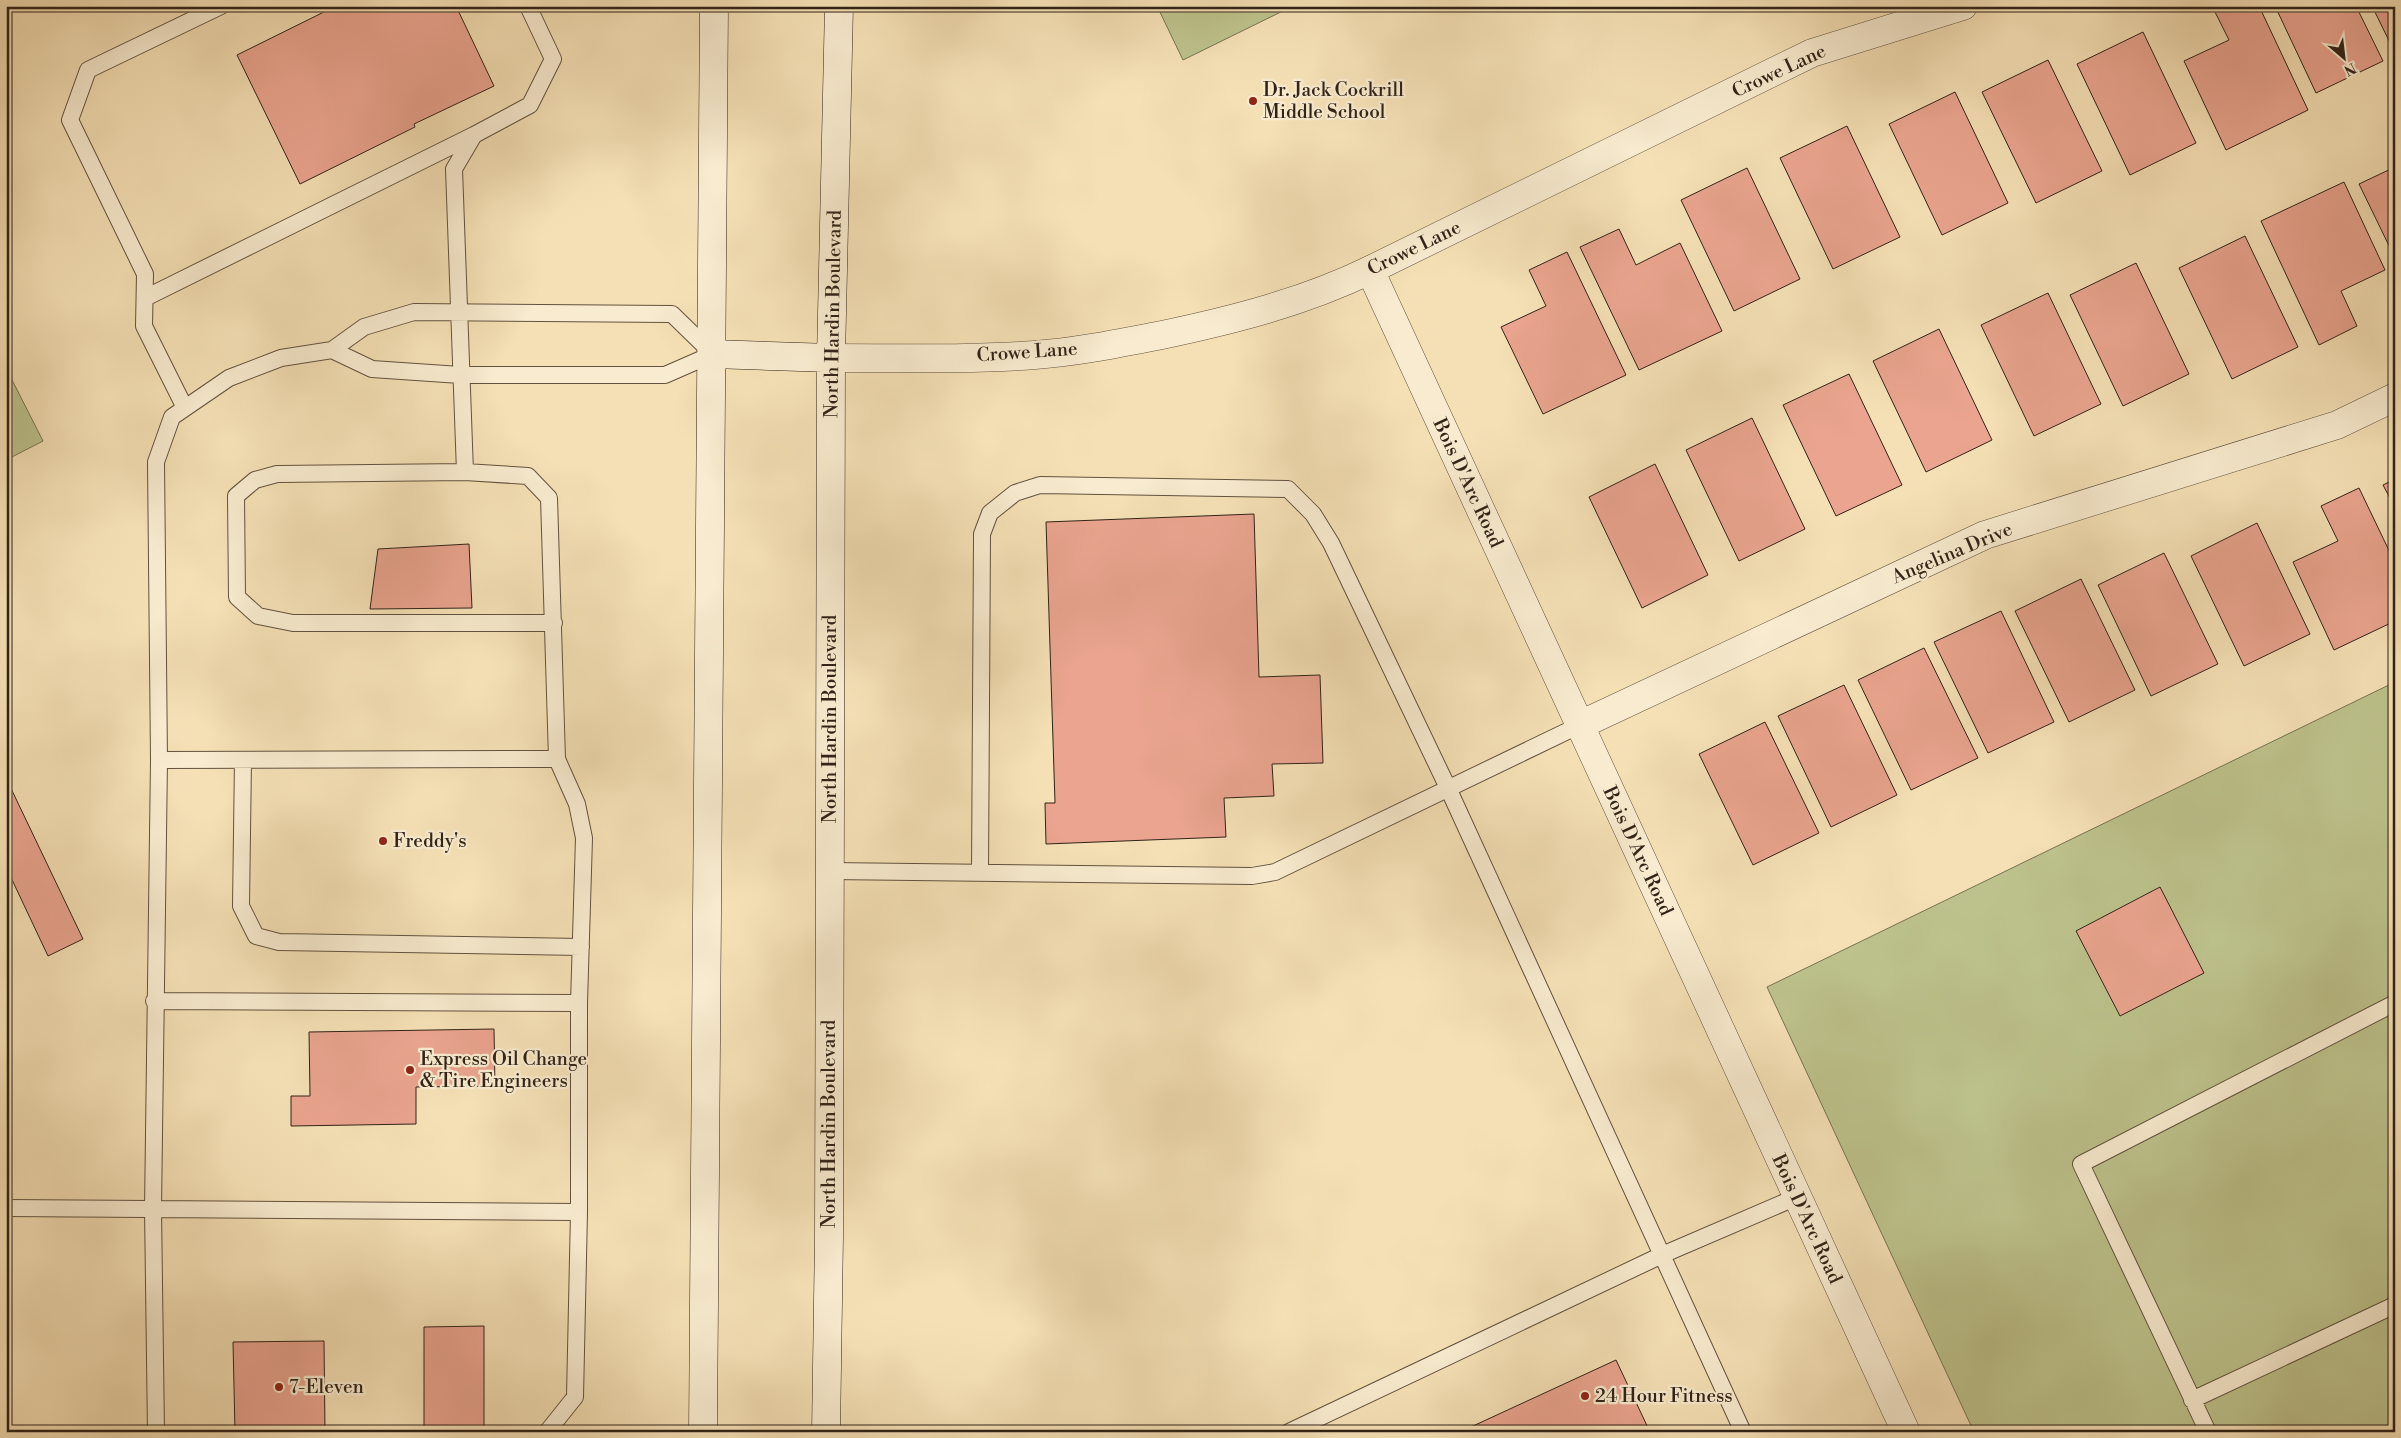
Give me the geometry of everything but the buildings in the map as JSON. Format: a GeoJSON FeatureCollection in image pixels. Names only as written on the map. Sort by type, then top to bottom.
{"type":"FeatureCollection","features":[{"type":"Feature","properties":{"kind":"street"},"geometry":{"type":"LineString","coordinates":[[703,1432],[713,354],[714,6]]}},
{"type":"Feature","properties":{"kind":"street","name":"North Hardin Boulevard"},"geometry":{"type":"LineString","coordinates":[[826,1432],[831,358],[839,6]]}},
{"type":"Feature","properties":{"kind":"street","name":"Crowe Lane"},"geometry":{"type":"LineString","coordinates":[[713,354],[831,358],[1035,355],[1121,343],[1203,326],[1282,306],[1342,284],[1812,53],[1963,6]]}},
{"type":"Feature","properties":{"kind":"street","name":"Bois D'Arc Road"},"geometry":{"type":"LineString","coordinates":[[1370,270],[1906,1432]]}},
{"type":"Feature","properties":{"kind":"street","name":"Angelina Drive"},"geometry":{"type":"LineString","coordinates":[[1580,725],[1985,534],[2337,425],[2395,397]]}},
{"type":"Feature","properties":{"kind":"lane"},"geometry":{"type":"LineString","coordinates":[[185,408],[144,326],[145,274],[70,120],[88,70],[221,6]]}},
{"type":"Feature","properties":{"kind":"lane"},"geometry":{"type":"LineString","coordinates":[[145,298],[474,135],[530,105],[553,59],[528,6]]}},
{"type":"Feature","properties":{"kind":"lane"},"geometry":{"type":"LineString","coordinates":[[465,472],[454,169],[474,135]]}},
{"type":"Feature","properties":{"kind":"lane"},"geometry":{"type":"LineString","coordinates":[[156,1432],[153,1209],[154,1000],[159,760],[156,462],[172,417],[229,378],[281,358],[332,350],[364,327],[414,312],[672,314],[713,354],[665,375],[460,375],[372,369],[332,350]]}},
{"type":"Feature","properties":{"kind":"lane"},"geometry":{"type":"LineString","coordinates":[[547,1432],[575,1396],[579,1212],[579,1003],[584,838],[577,804],[557,759],[554,623],[549,498],[528,476],[465,472],[278,474],[255,480],[236,496],[237,597],[258,616],[293,623],[554,623]]}},
{"type":"Feature","properties":{"kind":"lane"},"geometry":{"type":"LineString","coordinates":[[980,873],[982,534],[990,513],[1015,494],[1040,485],[1288,489],[1313,514],[1331,543],[1448,788],[1742,1432]]}},
{"type":"Feature","properties":{"kind":"lane"},"geometry":{"type":"LineString","coordinates":[[830,871],[1259,875],[1275,872],[1580,725]]}},
{"type":"Feature","properties":{"kind":"lane"},"geometry":{"type":"LineString","coordinates":[[159,760],[557,759]]}},
{"type":"Feature","properties":{"kind":"lane"},"geometry":{"type":"LineString","coordinates":[[243,760],[241,906],[256,936],[279,942],[581,947]]}},
{"type":"Feature","properties":{"kind":"lane"},"geometry":{"type":"LineString","coordinates":[[154,1000],[579,1003]]}},
{"type":"Feature","properties":{"kind":"lane"},"geometry":{"type":"LineString","coordinates":[[2208,1432],[2081,1164],[2395,1003]]}},
{"type":"Feature","properties":{"kind":"lane"},"geometry":{"type":"LineString","coordinates":[[1288,1432],[1662,1256],[1797,1197]]}},
{"type":"Feature","properties":{"kind":"lane"},"geometry":{"type":"LineString","coordinates":[[6,1208],[579,1212]]}},
{"type":"Feature","properties":{"kind":"lane"},"geometry":{"type":"LineString","coordinates":[[2192,1400],[2395,1305]]}},
{"type":"Feature","properties":{"kind":"green space"},"geometry":{"type":"Polygon","coordinates":[[[1157,6],[1293,6],[1183,60],[1157,6]]]}},
{"type":"Feature","properties":{"kind":"green space"},"geometry":{"type":"Polygon","coordinates":[[[6,368],[43,441],[6,460],[6,368]]]}},
{"type":"Feature","properties":{"kind":"green space"},"geometry":{"type":"Polygon","coordinates":[[[2395,682],[2395,1432],[1974,1432],[1767,987],[2395,682]]]}},
{"type":"Feature","properties":{"kind":"place","name":"Dr. Jack Cockrill Middle School"},"geometry":{"type":"Point","coordinates":[1253,101]}},
{"type":"Feature","properties":{"kind":"place","name":"Freddy's"},"geometry":{"type":"Point","coordinates":[383,841]}},
{"type":"Feature","properties":{"kind":"place","name":"Express Oil Change & Tire Engineers"},"geometry":{"type":"Point","coordinates":[410,1070]}},
{"type":"Feature","properties":{"kind":"place","name":"7-Eleven"},"geometry":{"type":"Point","coordinates":[279,1387]}},
{"type":"Feature","properties":{"kind":"place","name":"24 Hour Fitness"},"geometry":{"type":"Point","coordinates":[1585,1396]}}]}
